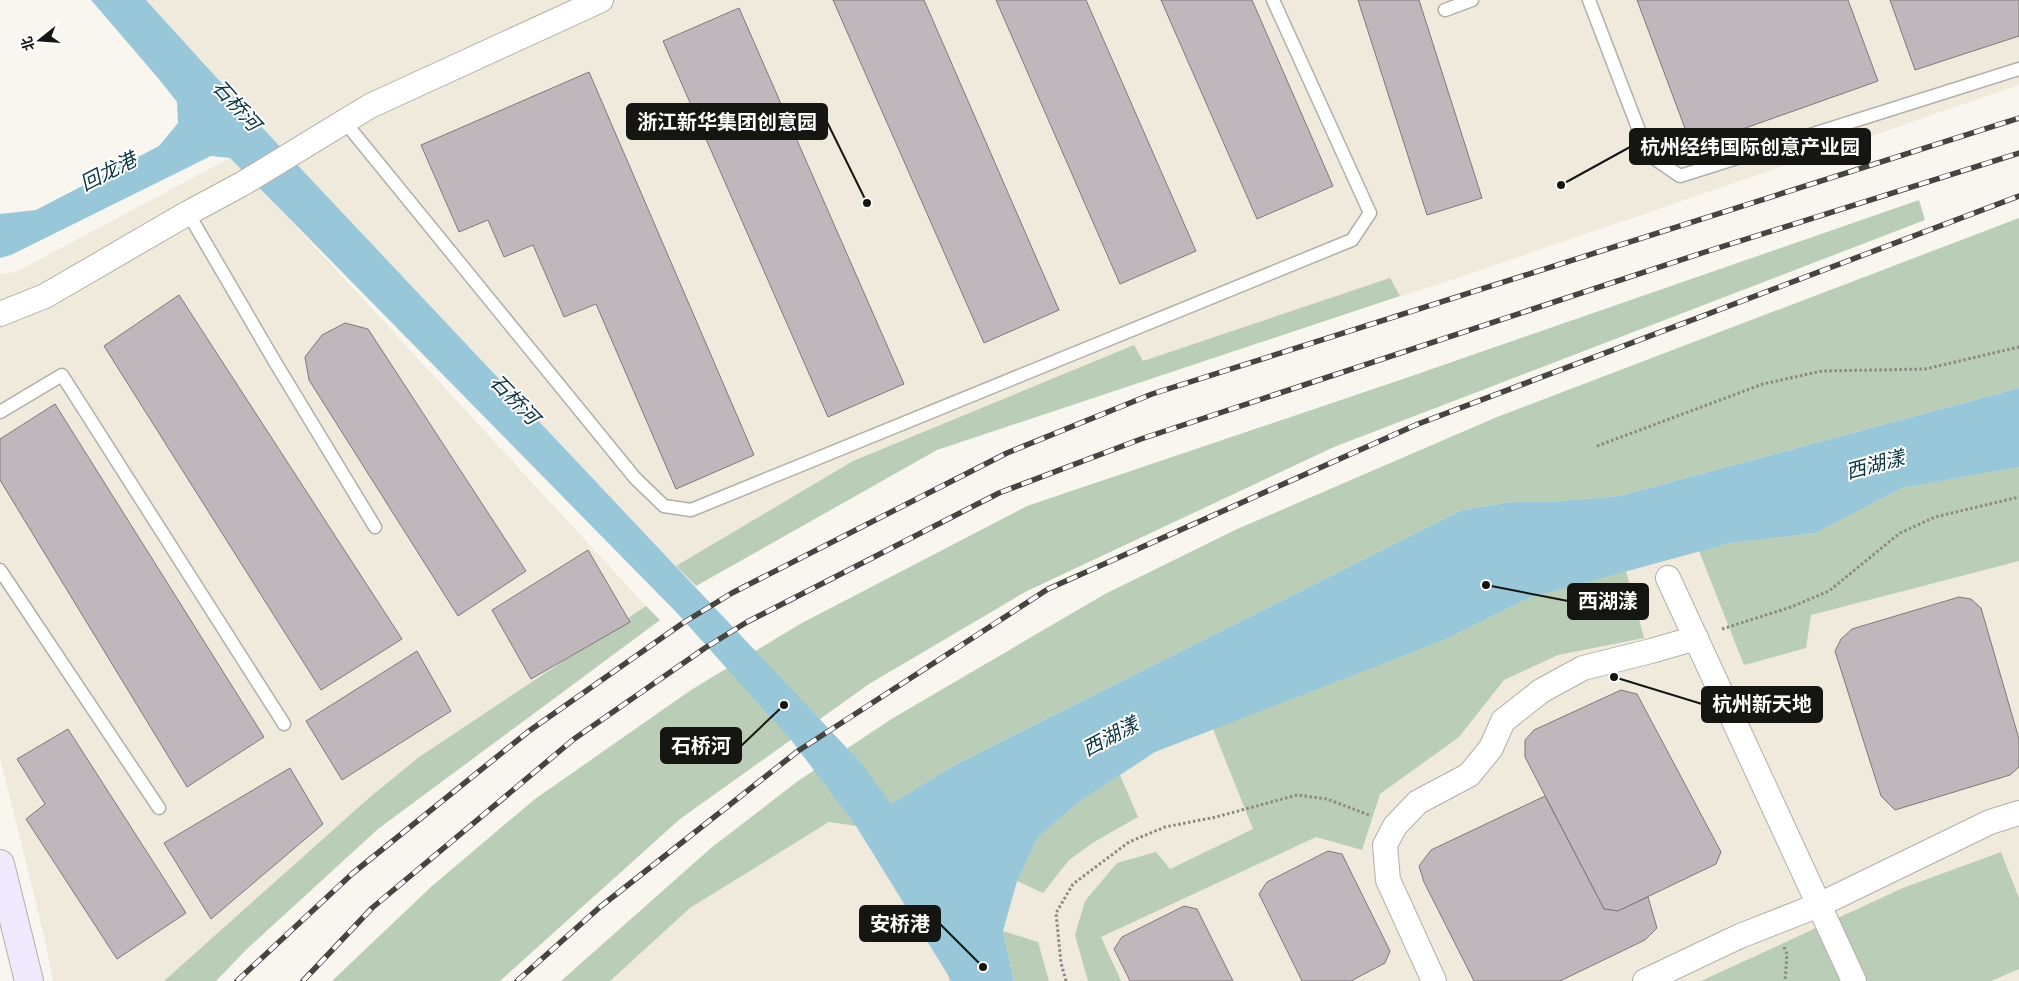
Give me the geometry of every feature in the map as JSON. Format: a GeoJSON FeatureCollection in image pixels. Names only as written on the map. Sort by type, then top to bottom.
{"type":"FeatureCollection","features":[{"type":"Feature","properties":{"kind":"street"},"geometry":{"type":"LineString","coordinates":[[0,314],[45,296],[242,184],[370,106],[601,0]]}},
{"type":"Feature","properties":{"kind":"street"},"geometry":{"type":"LineString","coordinates":[[1668,578],[1854,981]]}},
{"type":"Feature","properties":{"kind":"street"},"geometry":{"type":"LineString","coordinates":[[1434,981],[1388,880],[1385,845],[1395,826],[1418,802],[1469,775],[1492,748],[1502,721],[1541,691],[1583,668],[1696,638]]}},
{"type":"Feature","properties":{"kind":"street"},"geometry":{"type":"LineString","coordinates":[[1645,981],[1740,936],[1819,905],[1990,822],[2019,813]]}},
{"type":"Feature","properties":{"kind":"street"},"geometry":{"type":"LineString","coordinates":[[0,864],[29,981]]}},
{"type":"Feature","properties":{"kind":"lane"},"geometry":{"type":"LineString","coordinates":[[344,121],[635,478],[664,506],[691,510],[1352,240],[1370,212],[1273,0]]}},
{"type":"Feature","properties":{"kind":"lane"},"geometry":{"type":"LineString","coordinates":[[1445,10],[1472,0]]}},
{"type":"Feature","properties":{"kind":"lane"},"geometry":{"type":"LineString","coordinates":[[1589,0],[1648,154],[1680,176],[2019,69]]}},
{"type":"Feature","properties":{"kind":"lane"},"geometry":{"type":"LineString","coordinates":[[188,213],[375,527]]}},
{"type":"Feature","properties":{"kind":"lane"},"geometry":{"type":"LineString","coordinates":[[0,412],[62,375],[284,724]]}},
{"type":"Feature","properties":{"kind":"lane"},"geometry":{"type":"LineString","coordinates":[[0,570],[159,808]]}},
{"type":"Feature","properties":{"kind":"path"},"geometry":{"type":"LineString","coordinates":[[1597,446],[1763,384],[1822,371],[1924,368],[2019,346]]}},
{"type":"Feature","properties":{"kind":"path"},"geometry":{"type":"LineString","coordinates":[[1696,638],[1790,607],[1830,591],[1900,534],[1935,517],[2019,496]]}},
{"type":"Feature","properties":{"kind":"path"},"geometry":{"type":"LineString","coordinates":[[1066,981],[1061,963],[1056,913],[1073,884],[1129,842],[1165,827],[1216,817],[1297,795],[1327,799],[1395,826]]}},
{"type":"Feature","properties":{"kind":"shaded area"},"geometry":{"type":"Polygon","coordinates":[[[146,0],[2019,0],[2019,85],[1437,285],[853,461],[676,566],[256,121],[146,0]]]}},
{"type":"Feature","properties":{"kind":"shaded area"},"geometry":{"type":"Polygon","coordinates":[[[230,158],[265,193],[646,606],[419,757],[370,797],[164,981],[53,981],[44,936],[0,759],[0,274],[16,272],[230,158]]]}},
{"type":"Feature","properties":{"kind":"shaded area"},"geometry":{"type":"Polygon","coordinates":[[[2019,421],[2019,981],[610,981],[690,908],[829,822],[856,826],[2019,421]]]}},
{"type":"Feature","properties":{"kind":"green space"},"geometry":{"type":"Polygon","coordinates":[[[1919,200],[1925,220],[1334,447],[1025,592],[869,684],[680,819],[500,981],[332,981],[432,886],[535,799],[691,690],[800,624],[1027,506],[1403,379],[1919,200]]]}},
{"type":"Feature","properties":{"kind":"green space"},"geometry":{"type":"Polygon","coordinates":[[[2019,218],[2019,388],[1619,496],[1549,502],[1512,502],[1462,510],[953,766],[856,826],[829,822],[690,908],[610,981],[561,981],[711,848],[798,781],[893,718],[1105,594],[1235,530],[1497,417],[2019,218]]]}},
{"type":"Feature","properties":{"kind":"green space"},"geometry":{"type":"Polygon","coordinates":[[[1390,278],[1400,296],[937,450],[696,586],[676,566],[853,461],[1134,345],[1143,361],[1390,278]]]}},
{"type":"Feature","properties":{"kind":"green space"},"geometry":{"type":"Polygon","coordinates":[[[2019,467],[2019,561],[1811,615],[1806,648],[1744,665],[1699,551],[1730,543],[1816,533],[1902,488],[2019,467]]]}},
{"type":"Feature","properties":{"kind":"green space"},"geometry":{"type":"Polygon","coordinates":[[[1626,571],[1644,638],[1558,655],[1504,680],[1459,737],[1380,794],[1362,850],[1316,837],[1101,937],[1121,981],[1088,981],[1075,935],[1085,901],[1117,863],[1156,852],[1170,869],[1253,829],[1213,729],[1444,640],[1529,598],[1626,571]]]}},
{"type":"Feature","properties":{"kind":"green space"},"geometry":{"type":"Polygon","coordinates":[[[646,606],[660,620],[378,829],[247,949],[216,981],[164,981],[370,797],[419,757],[646,606]]]}},
{"type":"Feature","properties":{"kind":"green space"},"geometry":{"type":"Polygon","coordinates":[[[1120,775],[1138,817],[1094,842],[1069,860],[1043,893],[1017,881],[1038,837],[1079,802],[1120,775]]]}},
{"type":"Feature","properties":{"kind":"green space"},"geometry":{"type":"Polygon","coordinates":[[[2001,852],[2019,898],[2019,969],[1991,981],[1701,981],[1903,888],[2001,852]]]}},
{"type":"Feature","properties":{"kind":"green space"},"geometry":{"type":"Polygon","coordinates":[[[1003,931],[1038,942],[1049,981],[1014,981],[1003,931]]]}},
{"type":"Feature","properties":{"kind":"water"},"geometry":{"type":"Polygon","coordinates":[[[91,0],[146,0],[256,121],[862,764],[891,804],[953,766],[1462,510],[1512,502],[1549,502],[1619,496],[2019,388],[2019,467],[1902,488],[1816,533],[1730,543],[1529,598],[1444,640],[1155,752],[1079,802],[1038,837],[1017,881],[1003,931],[1014,981],[950,981],[856,826],[791,740],[677,613],[230,158],[211,156],[11,255],[0,258],[0,214],[36,210],[159,146],[178,123],[177,102],[91,0]]]}},
{"type":"Feature","properties":{"kind":"building"},"geometry":{"type":"Polygon","coordinates":[[[833,0],[924,0],[1059,310],[984,343],[833,0]]]}},
{"type":"Feature","properties":{"kind":"building"},"geometry":{"type":"Polygon","coordinates":[[[996,0],[1086,0],[1196,251],[1120,284],[996,0]]]}},
{"type":"Feature","properties":{"kind":"building"},"geometry":{"type":"Polygon","coordinates":[[[1161,0],[1252,0],[1333,186],[1257,219],[1161,0]]]}},
{"type":"Feature","properties":{"kind":"building"},"geometry":{"type":"Polygon","coordinates":[[[1358,0],[1419,0],[1482,198],[1427,215],[1358,0]]]}},
{"type":"Feature","properties":{"kind":"building"},"geometry":{"type":"Polygon","coordinates":[[[1637,0],[1848,0],[1878,81],[1692,147],[1637,0]]]}},
{"type":"Feature","properties":{"kind":"building"},"geometry":{"type":"Polygon","coordinates":[[[1890,0],[2019,0],[2019,36],[1915,70],[1890,0]]]}},
{"type":"Feature","properties":{"kind":"building"},"geometry":{"type":"Polygon","coordinates":[[[739,8],[904,384],[828,417],[663,41],[739,8]]]}},
{"type":"Feature","properties":{"kind":"building"},"geometry":{"type":"Polygon","coordinates":[[[589,72],[754,455],[676,489],[596,304],[564,317],[533,245],[504,257],[488,220],[459,232],[421,145],[589,72]]]}},
{"type":"Feature","properties":{"kind":"building"},"geometry":{"type":"Polygon","coordinates":[[[179,295],[402,639],[321,690],[104,346],[179,295]]]}},
{"type":"Feature","properties":{"kind":"building"},"geometry":{"type":"Polygon","coordinates":[[[345,323],[368,329],[526,571],[458,616],[309,380],[305,357],[322,335],[345,323]]]}},
{"type":"Feature","properties":{"kind":"building"},"geometry":{"type":"Polygon","coordinates":[[[55,404],[264,737],[187,787],[0,480],[0,439],[55,404]]]}},
{"type":"Feature","properties":{"kind":"building"},"geometry":{"type":"Polygon","coordinates":[[[588,550],[630,622],[531,679],[492,610],[588,550]]]}},
{"type":"Feature","properties":{"kind":"building"},"geometry":{"type":"Polygon","coordinates":[[[1959,597],[1971,599],[1981,608],[2019,739],[2019,767],[2010,775],[1895,810],[1881,796],[1835,651],[1841,639],[1852,629],[1959,597]]]}},
{"type":"Feature","properties":{"kind":"building"},"geometry":{"type":"Polygon","coordinates":[[[417,651],[451,711],[342,780],[306,721],[417,651]]]}},
{"type":"Feature","properties":{"kind":"building"},"geometry":{"type":"Polygon","coordinates":[[[1621,690],[1637,694],[1721,852],[1716,864],[1618,911],[1604,909],[1525,757],[1525,740],[1534,730],[1621,690]]]}},
{"type":"Feature","properties":{"kind":"building"},"geometry":{"type":"Polygon","coordinates":[[[68,729],[186,913],[117,959],[26,819],[45,804],[17,759],[68,729]]]}},
{"type":"Feature","properties":{"kind":"building"},"geometry":{"type":"Polygon","coordinates":[[[290,768],[323,824],[211,919],[164,843],[290,768]]]}},
{"type":"Feature","properties":{"kind":"building"},"geometry":{"type":"Polygon","coordinates":[[[1545,796],[1604,909],[1618,911],[1648,897],[1657,928],[1645,940],[1560,981],[1474,981],[1424,882],[1419,866],[1431,850],[1545,796]]]}},
{"type":"Feature","properties":{"kind":"building"},"geometry":{"type":"Polygon","coordinates":[[[1328,851],[1342,854],[1390,951],[1385,963],[1351,981],[1302,981],[1259,894],[1267,882],[1328,851]]]}},
{"type":"Feature","properties":{"kind":"building"},"geometry":{"type":"Polygon","coordinates":[[[1184,906],[1197,909],[1233,981],[1130,981],[1114,949],[1122,937],[1184,906]]]}},
{"type":"Feature","properties":{"kind":"railway"},"geometry":{"type":"LineString","coordinates":[[237,981],[353,873],[529,731],[683,623],[732,593],[1007,453],[1152,394],[2019,118]]}},
{"type":"Feature","properties":{"kind":"railway"},"geometry":{"type":"LineString","coordinates":[[303,981],[372,908],[574,739],[705,648],[747,622],[999,493],[1141,439],[1702,253],[2019,153]]}},
{"type":"Feature","properties":{"kind":"railway"},"geometry":{"type":"LineString","coordinates":[[517,981],[600,907],[798,751],[1048,589],[1418,424],[2019,196]]}},
{"type":"Feature","properties":{"kind":"place","name":"杭州经纬国际创意产业园"},"geometry":{"type":"Point","coordinates":[1561,185]}},
{"type":"Feature","properties":{"kind":"place","name":"浙江新华集团创意园"},"geometry":{"type":"Point","coordinates":[867,203]}},
{"type":"Feature","properties":{"kind":"place","name":"西湖漾"},"geometry":{"type":"Point","coordinates":[1486,585]}},
{"type":"Feature","properties":{"kind":"place","name":"杭州新天地"},"geometry":{"type":"Point","coordinates":[1614,677]}},
{"type":"Feature","properties":{"kind":"place","name":"石桥河"},"geometry":{"type":"Point","coordinates":[784,705]}},
{"type":"Feature","properties":{"kind":"place","name":"安桥港"},"geometry":{"type":"Point","coordinates":[983,967]}},
{"type":"Feature","properties":{"kind":"water label","name":"回龙港"},"geometry":{"type":"Point","coordinates":[108,171]}}]}
